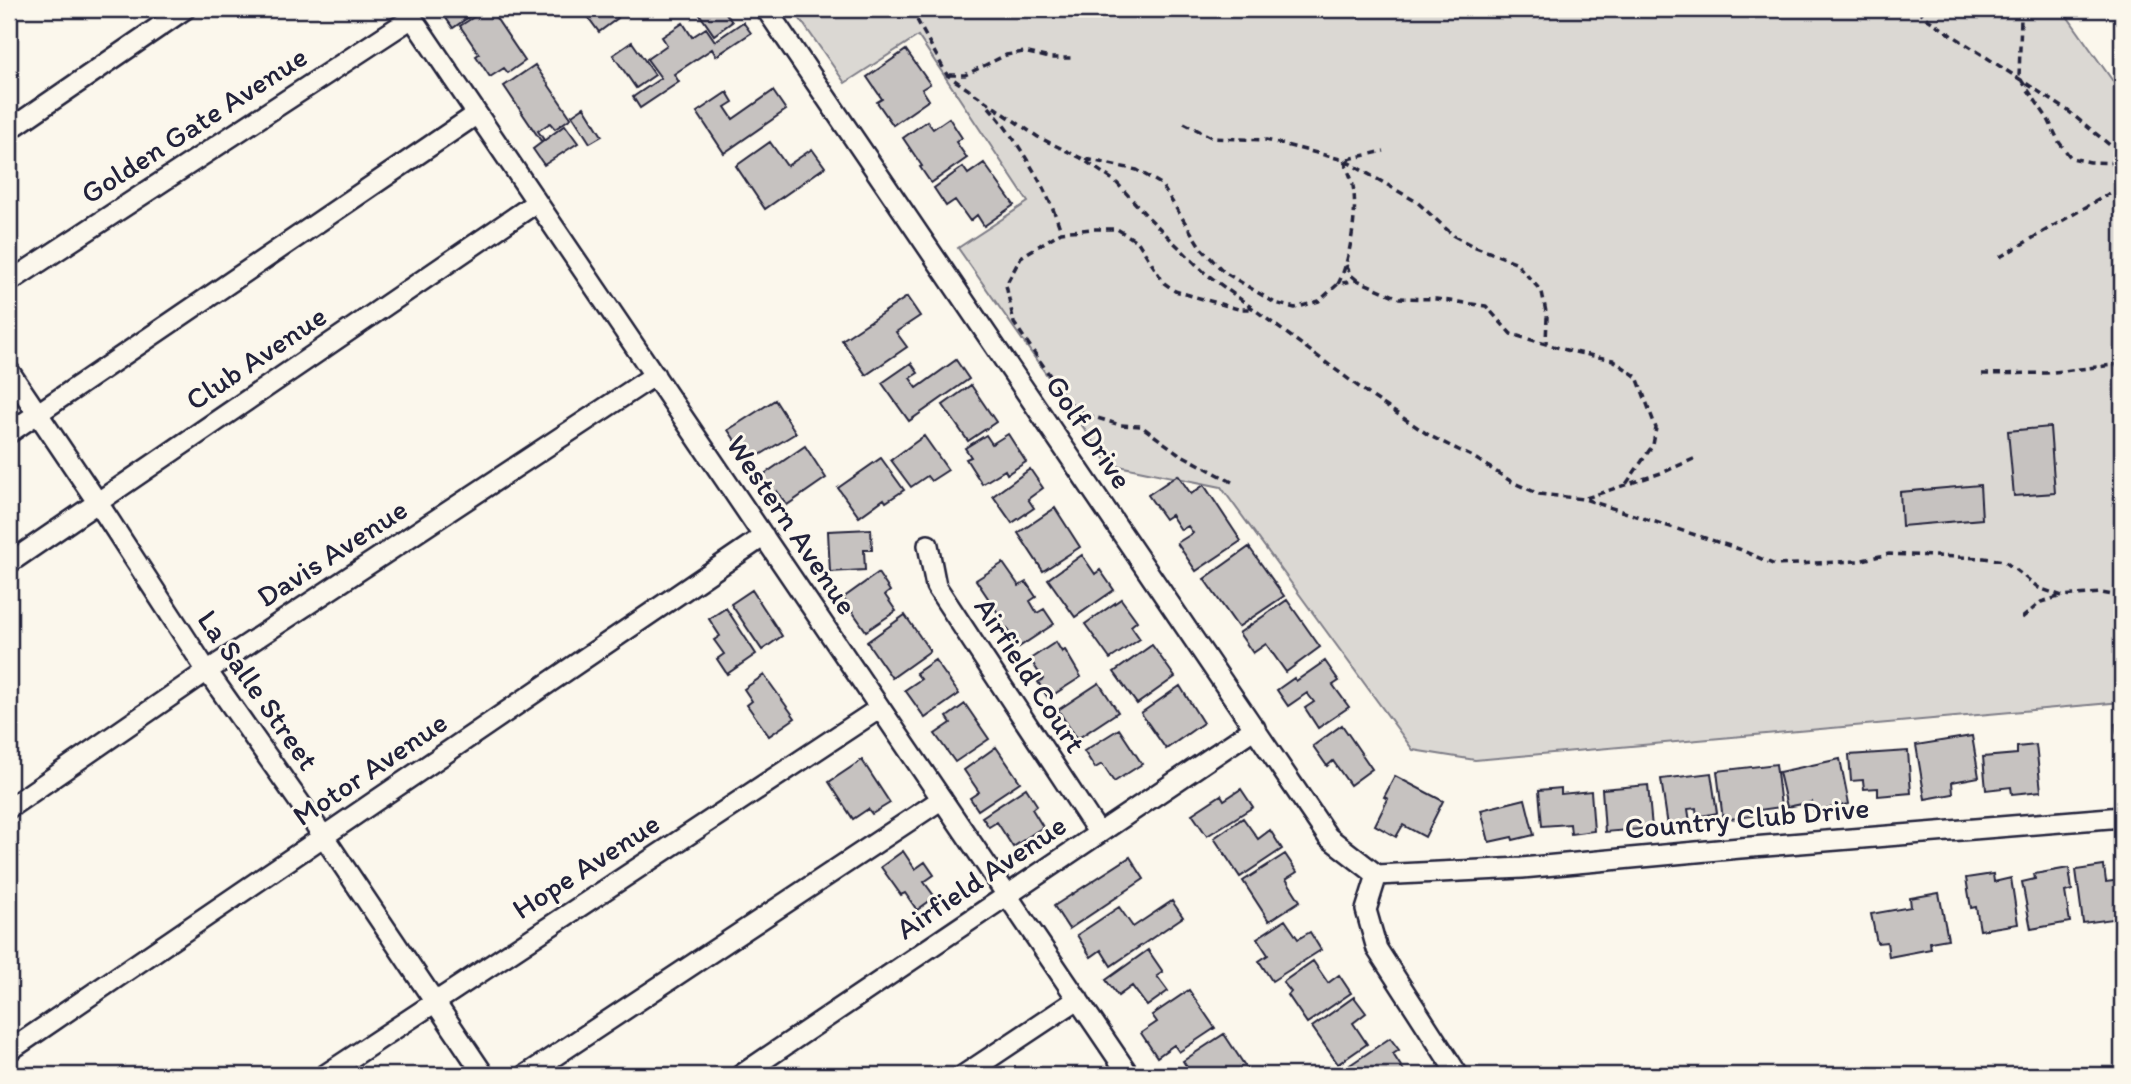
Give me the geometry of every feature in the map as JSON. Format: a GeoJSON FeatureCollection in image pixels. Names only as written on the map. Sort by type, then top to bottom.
{"type":"FeatureCollection","features":[{"type":"Feature","properties":{"kind":"street"},"geometry":{"type":"LineString","coordinates":[[9,130],[186,9]]}},
{"type":"Feature","properties":{"kind":"street","name":"Golf Drive"},"geometry":{"type":"LineString","coordinates":[[766,9],[1328,837],[1377,875]]}},
{"type":"Feature","properties":{"kind":"street","name":"Western Avenue"},"geometry":{"type":"LineString","coordinates":[[409,13],[1129,1075]]}},
{"type":"Feature","properties":{"kind":"street","name":"Golden Gate Avenue"},"geometry":{"type":"LineString","coordinates":[[9,282],[409,13]]}},
{"type":"Feature","properties":{"kind":"street"},"geometry":{"type":"LineString","coordinates":[[9,433],[477,114]]}},
{"type":"Feature","properties":{"kind":"street","name":"Club Avenue"},"geometry":{"type":"LineString","coordinates":[[9,563],[537,202]]}},
{"type":"Feature","properties":{"kind":"street","name":"La Salle Street"},"geometry":{"type":"LineString","coordinates":[[9,371],[207,671],[324,837],[484,1075]]}},
{"type":"Feature","properties":{"kind":"street","name":"Davis Avenue"},"geometry":{"type":"LineString","coordinates":[[9,807],[207,671],[654,375]]}},
{"type":"Feature","properties":{"kind":"street","name":"Motor Avenue"},"geometry":{"type":"LineString","coordinates":[[9,1051],[764,536]]}},
{"type":"Feature","properties":{"kind":"street","name":"Airfield Court"},"geometry":{"type":"LineString","coordinates":[[928,545],[936,586],[1098,832]]}},
{"type":"Feature","properties":{"kind":"street","name":"Hope Avenue"},"geometry":{"type":"LineString","coordinates":[[325,1075],[880,708]]}},
{"type":"Feature","properties":{"kind":"street","name":"Airfield Avenue"},"geometry":{"type":"LineString","coordinates":[[741,1075],[1255,728]]}},
{"type":"Feature","properties":{"kind":"street"},"geometry":{"type":"LineString","coordinates":[[526,1075],[942,799]]}},
{"type":"Feature","properties":{"kind":"street","name":"Country Club Drive"},"geometry":{"type":"LineString","coordinates":[[1377,875],[1522,868],[2122,817]]}},
{"type":"Feature","properties":{"kind":"street"},"geometry":{"type":"LineString","coordinates":[[1377,875],[1366,910],[1377,949],[1458,1075]]}},
{"type":"Feature","properties":{"kind":"street"},"geometry":{"type":"LineString","coordinates":[[964,1075],[1078,999]]}},
{"type":"Feature","properties":{"kind":"path"},"geometry":{"type":"LineString","coordinates":[[911,9],[947,75],[1038,137],[1081,158],[1115,182],[1205,272],[1374,398],[1430,436],[1473,457],[1512,482],[1539,494],[1584,499],[1739,549],[1774,565],[1858,561],[1889,554],[1984,558],[2004,561],[2039,588],[2062,596]]}},
{"type":"Feature","properties":{"kind":"path"},"geometry":{"type":"LineString","coordinates":[[1918,9],[1926,18],[2067,110],[2122,155]]}},
{"type":"Feature","properties":{"kind":"path"},"geometry":{"type":"LineString","coordinates":[[2018,9],[2021,18],[2019,77],[2048,118],[2059,142],[2071,158],[2090,162],[2122,163]]}},
{"type":"Feature","properties":{"kind":"path"},"geometry":{"type":"LineString","coordinates":[[947,75],[965,75],[1006,55],[1024,52],[1049,58],[1071,58]]}},
{"type":"Feature","properties":{"kind":"path"},"geometry":{"type":"LineString","coordinates":[[962,85],[965,75]]}},
{"type":"Feature","properties":{"kind":"path"},"geometry":{"type":"LineString","coordinates":[[984,102],[1013,138],[1056,214],[1061,232]]}},
{"type":"Feature","properties":{"kind":"path"},"geometry":{"type":"LineString","coordinates":[[1184,123],[1213,138],[1266,140],[1344,160],[1417,202],[1454,236],[1515,262],[1542,292],[1547,317],[1546,343]]}},
{"type":"Feature","properties":{"kind":"path"},"geometry":{"type":"LineString","coordinates":[[1344,160],[1384,151]]}},
{"type":"Feature","properties":{"kind":"path"},"geometry":{"type":"LineString","coordinates":[[1081,158],[1137,170],[1161,184],[1200,248],[1224,272],[1275,303],[1295,308],[1319,301],[1338,284],[1346,265],[1353,232],[1354,187],[1344,160]]}},
{"type":"Feature","properties":{"kind":"path"},"geometry":{"type":"LineString","coordinates":[[2000,257],[2122,186]]}},
{"type":"Feature","properties":{"kind":"path"},"geometry":{"type":"LineString","coordinates":[[1232,482],[1178,453],[1141,426],[1120,425],[1100,419],[1068,402],[1014,323],[1006,285],[1021,257],[1061,232],[1117,229],[1138,243],[1164,283],[1175,291],[1238,309],[1253,309]]}},
{"type":"Feature","properties":{"kind":"path"},"geometry":{"type":"LineString","coordinates":[[1346,265],[1357,280],[1399,298],[1436,299],[1486,306],[1511,334],[1613,360],[1637,377],[1656,428],[1653,444],[1624,487]]}},
{"type":"Feature","properties":{"kind":"path"},"geometry":{"type":"LineString","coordinates":[[1338,284],[1357,280]]}},
{"type":"Feature","properties":{"kind":"path"},"geometry":{"type":"LineString","coordinates":[[1982,374],[2046,373],[2122,364]]}},
{"type":"Feature","properties":{"kind":"path"},"geometry":{"type":"LineString","coordinates":[[1584,499],[1624,487],[1698,457]]}},
{"type":"Feature","properties":{"kind":"path"},"geometry":{"type":"LineString","coordinates":[[2022,618],[2041,602],[2062,596],[2102,593],[2122,597]]}},
{"type":"Feature","properties":{"kind":"shaded area"},"geometry":{"type":"Polygon","coordinates":[[[793,9],[2062,9],[2122,94],[2122,702],[1475,760],[1413,750],[1221,487],[1109,464],[958,248],[1028,202],[918,36],[845,83],[793,9]]]}},
{"type":"Feature","properties":{"kind":"building"},"geometry":{"type":"Polygon","coordinates":[[[480,9],[453,28],[441,11],[480,9]]]}},
{"type":"Feature","properties":{"kind":"building"},"geometry":{"type":"Polygon","coordinates":[[[490,9],[525,61],[508,73],[504,68],[490,77],[476,56],[479,54],[460,26],[490,9]]]}},
{"type":"Feature","properties":{"kind":"building"},"geometry":{"type":"Polygon","coordinates":[[[582,9],[611,9],[618,18],[599,32],[582,9]]]}},
{"type":"Feature","properties":{"kind":"building"},"geometry":{"type":"Polygon","coordinates":[[[696,9],[723,9],[732,22],[714,35],[696,9]]]}},
{"type":"Feature","properties":{"kind":"building"},"geometry":{"type":"Polygon","coordinates":[[[743,22],[751,33],[716,56],[712,49],[674,74],[679,82],[640,108],[633,97],[661,78],[647,59],[667,45],[662,37],[683,23],[692,37],[706,28],[715,41],[743,22]]]}},
{"type":"Feature","properties":{"kind":"building"},"geometry":{"type":"Polygon","coordinates":[[[632,42],[655,75],[636,88],[613,55],[632,42]]]}},
{"type":"Feature","properties":{"kind":"building"},"geometry":{"type":"Polygon","coordinates":[[[906,50],[930,84],[922,89],[929,100],[893,125],[877,102],[882,99],[867,77],[906,50]]]}},
{"type":"Feature","properties":{"kind":"building"},"geometry":{"type":"Polygon","coordinates":[[[535,65],[571,118],[555,129],[550,123],[538,131],[544,140],[541,141],[504,86],[535,65]]]}},
{"type":"Feature","properties":{"kind":"building"},"geometry":{"type":"Polygon","coordinates":[[[773,91],[786,110],[724,153],[697,112],[727,92],[733,102],[725,107],[733,119],[773,91]]]}},
{"type":"Feature","properties":{"kind":"building"},"geometry":{"type":"Polygon","coordinates":[[[584,107],[602,136],[590,143],[572,115],[584,107]]]}},
{"type":"Feature","properties":{"kind":"building"},"geometry":{"type":"Polygon","coordinates":[[[949,118],[962,138],[956,142],[967,158],[931,183],[903,138],[927,121],[933,129],[949,118]]]}},
{"type":"Feature","properties":{"kind":"building"},"geometry":{"type":"Polygon","coordinates":[[[565,125],[578,143],[544,165],[533,149],[565,125]]]}},
{"type":"Feature","properties":{"kind":"building"},"geometry":{"type":"Polygon","coordinates":[[[770,142],[787,166],[812,149],[825,167],[765,209],[736,166],[770,142]]]}},
{"type":"Feature","properties":{"kind":"building"},"geometry":{"type":"Polygon","coordinates":[[[984,163],[1014,205],[984,226],[977,215],[970,221],[955,200],[946,206],[934,188],[963,167],[968,174],[984,163]]]}},
{"type":"Feature","properties":{"kind":"building"},"geometry":{"type":"Polygon","coordinates":[[[907,297],[920,316],[896,332],[907,347],[866,375],[842,340],[907,297]]]}},
{"type":"Feature","properties":{"kind":"building"},"geometry":{"type":"Polygon","coordinates":[[[956,360],[969,379],[909,421],[882,383],[911,363],[918,373],[910,378],[917,388],[956,360]]]}},
{"type":"Feature","properties":{"kind":"building"},"geometry":{"type":"Polygon","coordinates":[[[971,385],[996,422],[968,441],[943,405],[971,385]]]}},
{"type":"Feature","properties":{"kind":"building"},"geometry":{"type":"Polygon","coordinates":[[[775,400],[796,433],[755,458],[747,446],[741,449],[728,430],[775,400]]]}},
{"type":"Feature","properties":{"kind":"building"},"geometry":{"type":"Polygon","coordinates":[[[2050,427],[2055,493],[2014,496],[2008,431],[2050,427]]]}},
{"type":"Feature","properties":{"kind":"building"},"geometry":{"type":"Polygon","coordinates":[[[1008,434],[1026,462],[1007,474],[1005,470],[982,484],[966,459],[971,457],[965,448],[986,435],[992,444],[1008,434]]]}},
{"type":"Feature","properties":{"kind":"building"},"geometry":{"type":"Polygon","coordinates":[[[924,436],[948,470],[931,481],[927,476],[911,487],[891,460],[924,436]]]}},
{"type":"Feature","properties":{"kind":"building"},"geometry":{"type":"Polygon","coordinates":[[[805,446],[826,478],[787,505],[777,491],[772,495],[760,477],[805,446]]]}},
{"type":"Feature","properties":{"kind":"building"},"geometry":{"type":"Polygon","coordinates":[[[881,458],[904,490],[886,502],[884,499],[859,517],[838,488],[881,458]]]}},
{"type":"Feature","properties":{"kind":"building"},"geometry":{"type":"Polygon","coordinates":[[[1030,469],[1043,488],[1028,499],[1034,508],[1012,523],[993,496],[1030,469]]]}},
{"type":"Feature","properties":{"kind":"building"},"geometry":{"type":"Polygon","coordinates":[[[1178,475],[1191,494],[1204,485],[1241,541],[1196,571],[1177,543],[1193,533],[1188,526],[1181,530],[1171,515],[1165,519],[1148,495],[1178,475]]]}},
{"type":"Feature","properties":{"kind":"building"},"geometry":{"type":"Polygon","coordinates":[[[1980,485],[1982,519],[1902,526],[1900,492],[1980,485]]]}},
{"type":"Feature","properties":{"kind":"building"},"geometry":{"type":"Polygon","coordinates":[[[1055,508],[1080,547],[1043,571],[1018,533],[1055,508]]]}},
{"type":"Feature","properties":{"kind":"building"},"geometry":{"type":"Polygon","coordinates":[[[871,529],[872,550],[864,550],[865,570],[830,572],[828,531],[871,529]]]}},
{"type":"Feature","properties":{"kind":"building"},"geometry":{"type":"Polygon","coordinates":[[[1249,547],[1284,596],[1238,627],[1204,579],[1249,547]]]}},
{"type":"Feature","properties":{"kind":"building"},"geometry":{"type":"Polygon","coordinates":[[[1082,555],[1095,574],[1100,570],[1114,590],[1075,617],[1048,579],[1082,555]]]}},
{"type":"Feature","properties":{"kind":"building"},"geometry":{"type":"Polygon","coordinates":[[[1003,563],[1019,586],[1026,582],[1036,597],[1030,601],[1037,613],[1044,609],[1054,624],[1019,647],[1007,628],[1003,631],[995,619],[1000,616],[976,580],[1003,563]]]}},
{"type":"Feature","properties":{"kind":"building"},"geometry":{"type":"Polygon","coordinates":[[[878,573],[890,591],[885,595],[896,611],[866,631],[843,598],[878,573]]]}},
{"type":"Feature","properties":{"kind":"building"},"geometry":{"type":"Polygon","coordinates":[[[752,590],[782,636],[762,650],[731,604],[752,590]]]}},
{"type":"Feature","properties":{"kind":"building"},"geometry":{"type":"Polygon","coordinates":[[[1121,599],[1137,621],[1131,626],[1140,639],[1110,659],[1085,624],[1121,599]]]}},
{"type":"Feature","properties":{"kind":"building"},"geometry":{"type":"Polygon","coordinates":[[[1287,600],[1320,647],[1286,672],[1266,644],[1253,653],[1239,633],[1287,600]]]}},
{"type":"Feature","properties":{"kind":"building"},"geometry":{"type":"Polygon","coordinates":[[[726,608],[756,654],[727,674],[717,659],[724,654],[714,640],[720,636],[709,619],[726,608]]]}},
{"type":"Feature","properties":{"kind":"building"},"geometry":{"type":"Polygon","coordinates":[[[905,615],[930,651],[892,678],[867,642],[905,615]]]}},
{"type":"Feature","properties":{"kind":"building"},"geometry":{"type":"Polygon","coordinates":[[[1056,642],[1062,652],[1065,650],[1081,677],[1048,698],[1038,682],[1043,679],[1030,659],[1056,642]]]}},
{"type":"Feature","properties":{"kind":"building"},"geometry":{"type":"Polygon","coordinates":[[[1152,645],[1175,677],[1137,704],[1114,672],[1152,645]]]}},
{"type":"Feature","properties":{"kind":"building"},"geometry":{"type":"Polygon","coordinates":[[[935,660],[959,694],[925,718],[905,690],[921,679],[916,673],[935,660]]]}},
{"type":"Feature","properties":{"kind":"building"},"geometry":{"type":"Polygon","coordinates":[[[1325,661],[1339,681],[1333,685],[1349,707],[1318,728],[1305,708],[1314,702],[1307,693],[1288,706],[1277,690],[1294,678],[1296,681],[1325,661]]]}},
{"type":"Feature","properties":{"kind":"building"},"geometry":{"type":"Polygon","coordinates":[[[764,675],[795,718],[769,736],[747,705],[752,701],[744,689],[764,675]]]}},
{"type":"Feature","properties":{"kind":"building"},"geometry":{"type":"Polygon","coordinates":[[[1099,683],[1118,712],[1077,739],[1058,710],[1099,683]]]}},
{"type":"Feature","properties":{"kind":"building"},"geometry":{"type":"Polygon","coordinates":[[[1180,686],[1203,723],[1166,749],[1141,713],[1180,686]]]}},
{"type":"Feature","properties":{"kind":"building"},"geometry":{"type":"Polygon","coordinates":[[[965,704],[989,739],[955,762],[935,734],[951,723],[947,717],[965,704]]]}},
{"type":"Feature","properties":{"kind":"building"},"geometry":{"type":"Polygon","coordinates":[[[2122,722],[2122,765],[2115,724],[2122,722]]]}},
{"type":"Feature","properties":{"kind":"building"},"geometry":{"type":"Polygon","coordinates":[[[1342,725],[1372,769],[1350,785],[1333,761],[1327,766],[1313,746],[1342,725]]]}},
{"type":"Feature","properties":{"kind":"building"},"geometry":{"type":"Polygon","coordinates":[[[1119,729],[1142,764],[1114,782],[1102,764],[1095,768],[1084,751],[1119,729]]]}},
{"type":"Feature","properties":{"kind":"building"},"geometry":{"type":"Polygon","coordinates":[[[1972,736],[1979,777],[1952,782],[1953,794],[1925,799],[1916,745],[1972,736]]]}},
{"type":"Feature","properties":{"kind":"building"},"geometry":{"type":"Polygon","coordinates":[[[2036,745],[2041,791],[2012,794],[2011,787],[1986,790],[1983,757],[2017,754],[2017,747],[2036,745]]]}},
{"type":"Feature","properties":{"kind":"building"},"geometry":{"type":"Polygon","coordinates":[[[996,747],[1020,782],[978,810],[970,798],[979,792],[964,770],[996,747]]]}},
{"type":"Feature","properties":{"kind":"building"},"geometry":{"type":"Polygon","coordinates":[[[1908,751],[1911,793],[1878,796],[1878,788],[1864,789],[1863,780],[1851,781],[1849,755],[1908,751]]]}},
{"type":"Feature","properties":{"kind":"building"},"geometry":{"type":"Polygon","coordinates":[[[1840,759],[1849,804],[1814,811],[1812,802],[1787,807],[1779,772],[1840,759]]]}},
{"type":"Feature","properties":{"kind":"building"},"geometry":{"type":"Polygon","coordinates":[[[862,760],[890,803],[872,814],[868,809],[853,819],[829,782],[862,760]]]}},
{"type":"Feature","properties":{"kind":"building"},"geometry":{"type":"Polygon","coordinates":[[[1776,764],[1781,807],[1752,811],[1752,816],[1723,820],[1717,771],[1776,764]]]}},
{"type":"Feature","properties":{"kind":"building"},"geometry":{"type":"Polygon","coordinates":[[[1711,773],[1717,813],[1697,817],[1696,808],[1688,809],[1690,822],[1668,826],[1661,779],[1711,773]]]}},
{"type":"Feature","properties":{"kind":"building"},"geometry":{"type":"Polygon","coordinates":[[[1395,776],[1443,801],[1425,837],[1403,825],[1396,837],[1375,825],[1388,799],[1384,797],[1395,776]]]}},
{"type":"Feature","properties":{"kind":"building"},"geometry":{"type":"Polygon","coordinates":[[[1648,785],[1652,828],[1605,832],[1602,789],[1648,785]]]}},
{"type":"Feature","properties":{"kind":"building"},"geometry":{"type":"Polygon","coordinates":[[[1026,788],[1037,805],[1032,809],[1043,827],[1013,847],[997,822],[989,827],[982,817],[1026,788]]]}},
{"type":"Feature","properties":{"kind":"building"},"geometry":{"type":"Polygon","coordinates":[[[1561,788],[1561,794],[1591,791],[1594,831],[1571,834],[1570,824],[1542,826],[1539,790],[1561,788]]]}},
{"type":"Feature","properties":{"kind":"building"},"geometry":{"type":"Polygon","coordinates":[[[1241,789],[1253,807],[1207,836],[1192,814],[1221,795],[1224,800],[1241,789]]]}},
{"type":"Feature","properties":{"kind":"building"},"geometry":{"type":"Polygon","coordinates":[[[1525,799],[1534,835],[1489,842],[1481,810],[1525,799]]]}},
{"type":"Feature","properties":{"kind":"building"},"geometry":{"type":"Polygon","coordinates":[[[1243,818],[1258,839],[1270,830],[1282,849],[1240,877],[1214,838],[1243,818]]]}},
{"type":"Feature","properties":{"kind":"building"},"geometry":{"type":"Polygon","coordinates":[[[903,851],[915,869],[925,862],[934,875],[924,882],[935,897],[917,910],[905,893],[901,895],[881,867],[903,851]]]}},
{"type":"Feature","properties":{"kind":"building"},"geometry":{"type":"Polygon","coordinates":[[[1285,854],[1297,872],[1286,879],[1300,901],[1269,921],[1243,881],[1285,854]]]}},
{"type":"Feature","properties":{"kind":"building"},"geometry":{"type":"Polygon","coordinates":[[[1130,857],[1144,879],[1069,929],[1054,906],[1130,857]]]}},
{"type":"Feature","properties":{"kind":"building"},"geometry":{"type":"Polygon","coordinates":[[[2104,866],[2106,882],[2122,880],[2121,918],[2083,923],[2076,870],[2104,866]]]}},
{"type":"Feature","properties":{"kind":"building"},"geometry":{"type":"Polygon","coordinates":[[[2069,868],[2072,890],[2065,892],[2070,922],[2031,929],[2022,882],[2035,879],[2034,874],[2069,868]]]}},
{"type":"Feature","properties":{"kind":"building"},"geometry":{"type":"Polygon","coordinates":[[[1993,874],[1994,882],[2011,878],[2018,924],[1980,930],[1976,907],[1971,908],[1966,878],[1993,874]]]}},
{"type":"Feature","properties":{"kind":"building"},"geometry":{"type":"Polygon","coordinates":[[[1939,893],[1948,939],[1930,942],[1931,949],[1889,957],[1887,942],[1877,943],[1871,914],[1911,907],[1910,898],[1939,893]]]}},
{"type":"Feature","properties":{"kind":"building"},"geometry":{"type":"Polygon","coordinates":[[[1172,901],[1183,917],[1111,966],[1101,950],[1091,957],[1077,935],[1119,907],[1133,927],[1172,901]]]}},
{"type":"Feature","properties":{"kind":"building"},"geometry":{"type":"Polygon","coordinates":[[[1285,920],[1298,939],[1310,932],[1321,950],[1272,981],[1259,961],[1268,955],[1257,938],[1285,920]]]}},
{"type":"Feature","properties":{"kind":"building"},"geometry":{"type":"Polygon","coordinates":[[[1148,950],[1163,972],[1157,976],[1168,991],[1147,1006],[1132,986],[1118,996],[1106,980],[1148,950]]]}},
{"type":"Feature","properties":{"kind":"building"},"geometry":{"type":"Polygon","coordinates":[[[1313,961],[1328,983],[1339,975],[1351,993],[1307,1023],[1288,995],[1291,992],[1283,982],[1313,961]]]}},
{"type":"Feature","properties":{"kind":"building"},"geometry":{"type":"Polygon","coordinates":[[[1189,990],[1215,1028],[1179,1052],[1174,1045],[1157,1057],[1141,1033],[1157,1022],[1152,1015],[1189,990]]]}},
{"type":"Feature","properties":{"kind":"building"},"geometry":{"type":"Polygon","coordinates":[[[1354,997],[1366,1013],[1353,1023],[1367,1044],[1338,1064],[1312,1027],[1354,997]]]}},
{"type":"Feature","properties":{"kind":"building"},"geometry":{"type":"Polygon","coordinates":[[[1224,1034],[1249,1072],[1244,1075],[1178,1075],[1188,1069],[1183,1061],[1224,1034]]]}},
{"type":"Feature","properties":{"kind":"building"},"geometry":{"type":"Polygon","coordinates":[[[1390,1038],[1399,1050],[1393,1054],[1406,1074],[1335,1075],[1390,1038]]]}}]}
